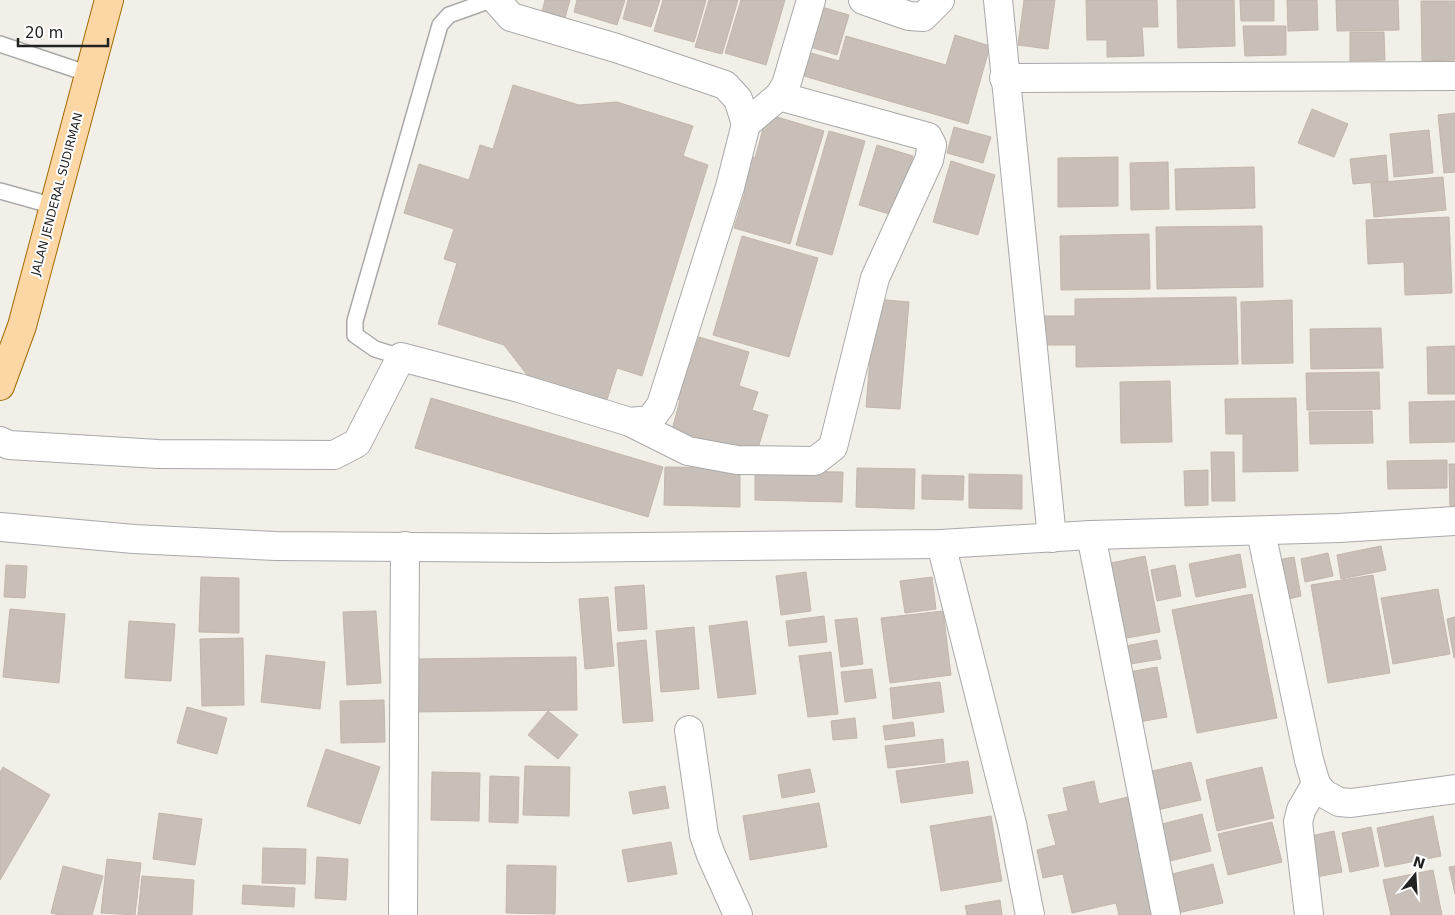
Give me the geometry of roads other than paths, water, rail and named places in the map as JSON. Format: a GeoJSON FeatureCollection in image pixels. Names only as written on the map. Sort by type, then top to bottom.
{"type":"FeatureCollection","features":[{"type":"Feature","properties":{"kind":"main road","name":"JALAN JENDERAL SUDIRMAN"},"geometry":{"type":"LineString","coordinates":[[0,386],[22,326],[109,0]]}},
{"type":"Feature","properties":{"kind":"street"},"geometry":{"type":"LineString","coordinates":[[496,0],[511,17],[616,48],[725,85],[738,99],[746,124],[730,187],[661,405],[650,420],[630,422]]}},
{"type":"Feature","properties":{"kind":"street"},"geometry":{"type":"LineString","coordinates":[[746,124],[779,96],[786,85],[812,0]]}},
{"type":"Feature","properties":{"kind":"street"},"geometry":{"type":"LineString","coordinates":[[863,0],[909,16],[923,17],[940,0]]}},
{"type":"Feature","properties":{"kind":"street"},"geometry":{"type":"LineString","coordinates":[[998,0],[1004,78],[1052,538]]}},
{"type":"Feature","properties":{"kind":"street"},"geometry":{"type":"LineString","coordinates":[[1004,78],[1455,76]]}},
{"type":"Feature","properties":{"kind":"street"},"geometry":{"type":"LineString","coordinates":[[0,441],[9,445],[158,454],[334,455],[357,443],[401,357],[519,388],[630,422],[688,451],[737,460],[815,461],[833,447],[875,278],[930,160],[932,145],[928,138],[779,96]]}},
{"type":"Feature","properties":{"kind":"street"},"geometry":{"type":"LineString","coordinates":[[0,526],[134,540],[276,546],[547,548],[941,544],[1091,535],[1261,532],[1455,521]]}},
{"type":"Feature","properties":{"kind":"street"},"geometry":{"type":"LineString","coordinates":[[1261,532],[1308,760],[1316,784],[1331,799],[1351,803],[1455,788]]}},
{"type":"Feature","properties":{"kind":"street"},"geometry":{"type":"LineString","coordinates":[[1091,535],[1166,915]]}},
{"type":"Feature","properties":{"kind":"street"},"geometry":{"type":"LineString","coordinates":[[941,544],[1012,824],[1030,915]]}},
{"type":"Feature","properties":{"kind":"street"},"geometry":{"type":"LineString","coordinates":[[404,915],[405,546]]}},
{"type":"Feature","properties":{"kind":"street"},"geometry":{"type":"LineString","coordinates":[[689,730],[704,835],[710,855],[738,915]]}},
{"type":"Feature","properties":{"kind":"street"},"geometry":{"type":"LineString","coordinates":[[1309,915],[1298,822],[1302,810],[1316,784]]}},
{"type":"Feature","properties":{"kind":"lane"},"geometry":{"type":"LineString","coordinates":[[401,357],[375,348],[355,335],[355,321],[440,25],[449,15],[491,0]]}},
{"type":"Feature","properties":{"kind":"lane"},"geometry":{"type":"LineString","coordinates":[[0,44],[89,74]]}},
{"type":"Feature","properties":{"kind":"lane"},"geometry":{"type":"LineString","coordinates":[[0,191],[54,206]]}}]}
